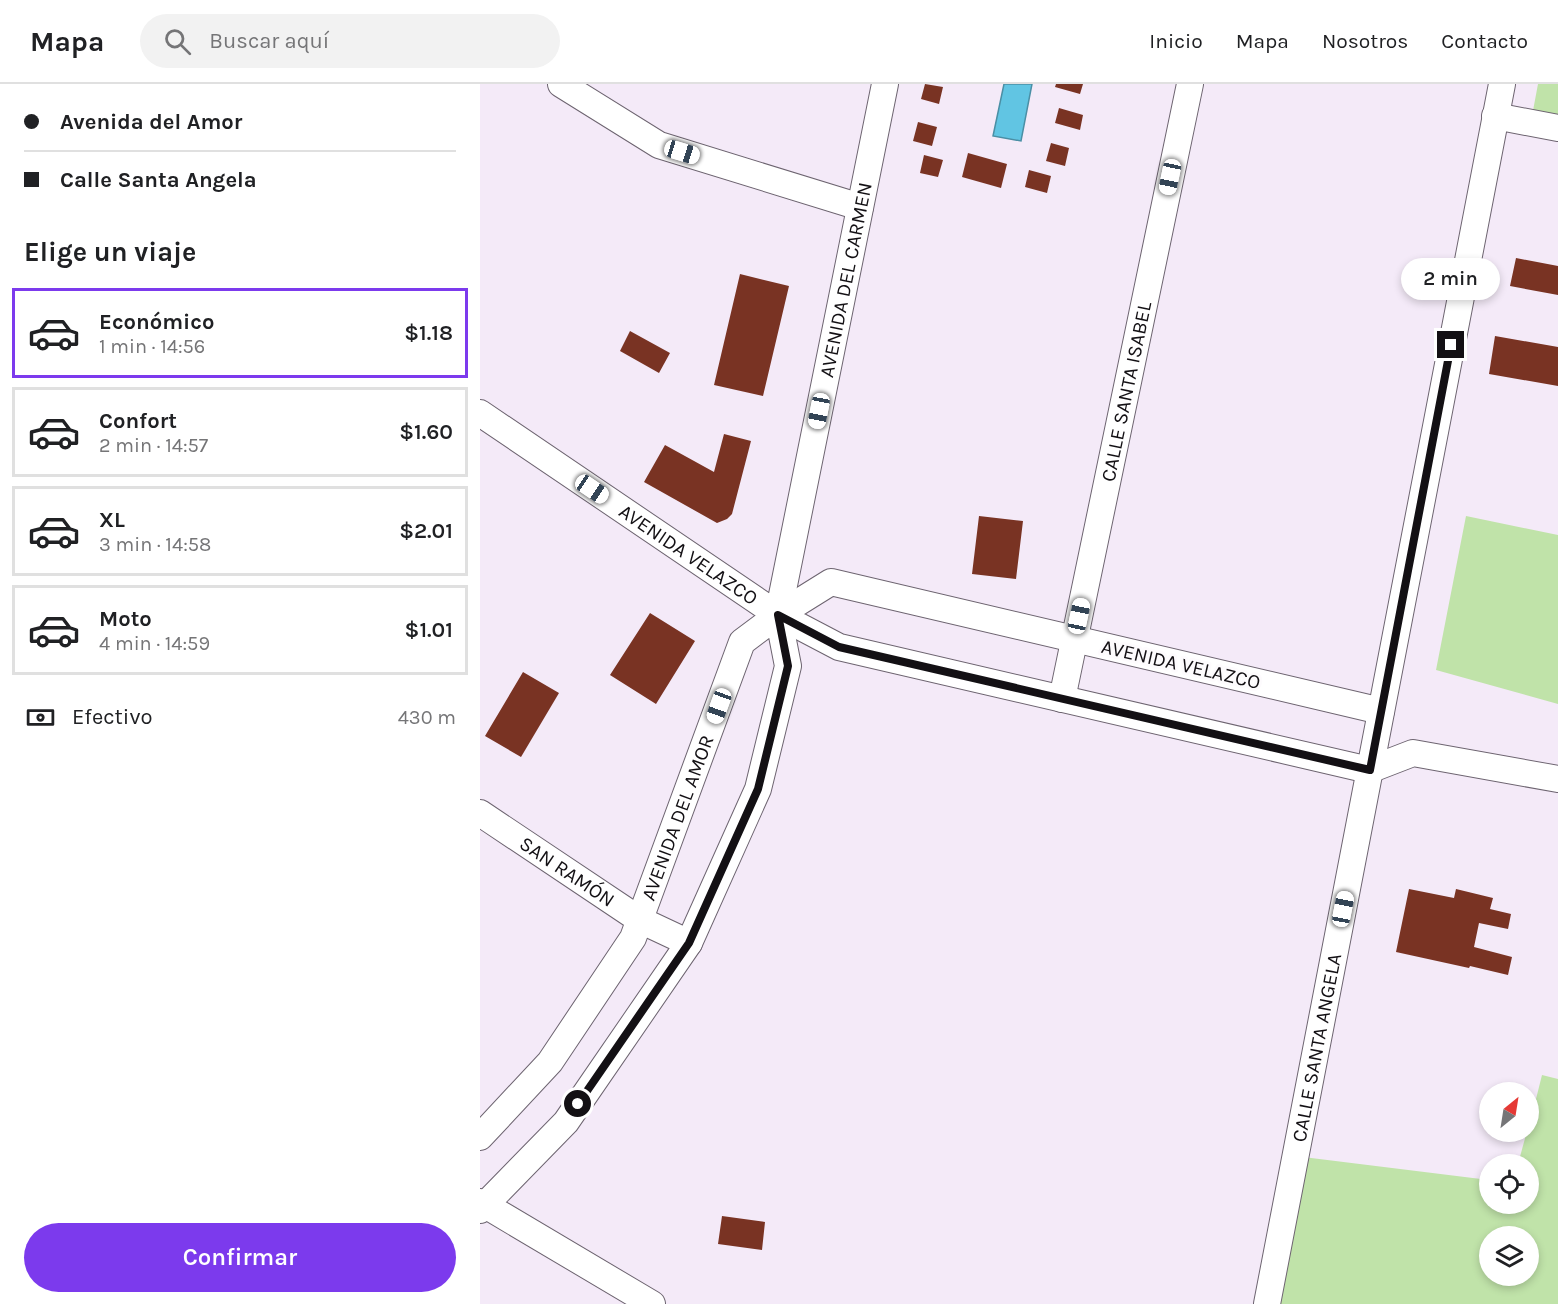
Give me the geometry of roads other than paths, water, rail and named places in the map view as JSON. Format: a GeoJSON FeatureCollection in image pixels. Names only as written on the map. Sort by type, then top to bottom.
{"type":"FeatureCollection","features":[{"type":"Feature","properties":{"kind":"street"},"geometry":{"type":"LineString","coordinates":[[561,84],[659,145],[860,207]]}},
{"type":"Feature","properties":{"kind":"street","name":"AVENIDA DEL CARMEN"},"geometry":{"type":"LineString","coordinates":[[778,615],[885,84]]}},
{"type":"Feature","properties":{"kind":"street","name":"CALLE SANTA ISABEL"},"geometry":{"type":"LineString","coordinates":[[1062,699],[1190,84]]}},
{"type":"Feature","properties":{"kind":"street","name":"CALLE SANTA ANGELA"},"geometry":{"type":"LineString","coordinates":[[1267,1304],[1502,84]]}},
{"type":"Feature","properties":{"kind":"street"},"geometry":{"type":"LineString","coordinates":[[1495,116],[1558,128]]}},
{"type":"Feature","properties":{"kind":"street","name":"AVENIDA VELAZCO"},"geometry":{"type":"LineString","coordinates":[[480,413],[778,615],[839,647],[1370,770]]}},
{"type":"Feature","properties":{"kind":"street","name":"AVENIDA VELAZCO"},"geometry":{"type":"LineString","coordinates":[[778,615],[831,582],[1381,711]]}},
{"type":"Feature","properties":{"kind":"street"},"geometry":{"type":"LineString","coordinates":[[652,1304],[481,1206],[566,1122],[689,943],[758,789],[788,666],[778,615]]}},
{"type":"Feature","properties":{"kind":"street","name":"AVENIDA DEL AMOR"},"geometry":{"type":"LineString","coordinates":[[480,1137],[550,1062],[633,938],[742,642],[778,615]]}},
{"type":"Feature","properties":{"kind":"street"},"geometry":{"type":"LineString","coordinates":[[1370,770],[1413,753],[1558,779]]}},
{"type":"Feature","properties":{"kind":"street","name":"SAN RAMÓN"},"geometry":{"type":"LineString","coordinates":[[480,813],[640,920],[689,943]]}},
{"type":"Feature","properties":{"kind":"water"},"geometry":{"type":"Polygon","coordinates":[[[1004,84],[1032,84],[1021,141],[993,136],[1004,84]]]}}]}
